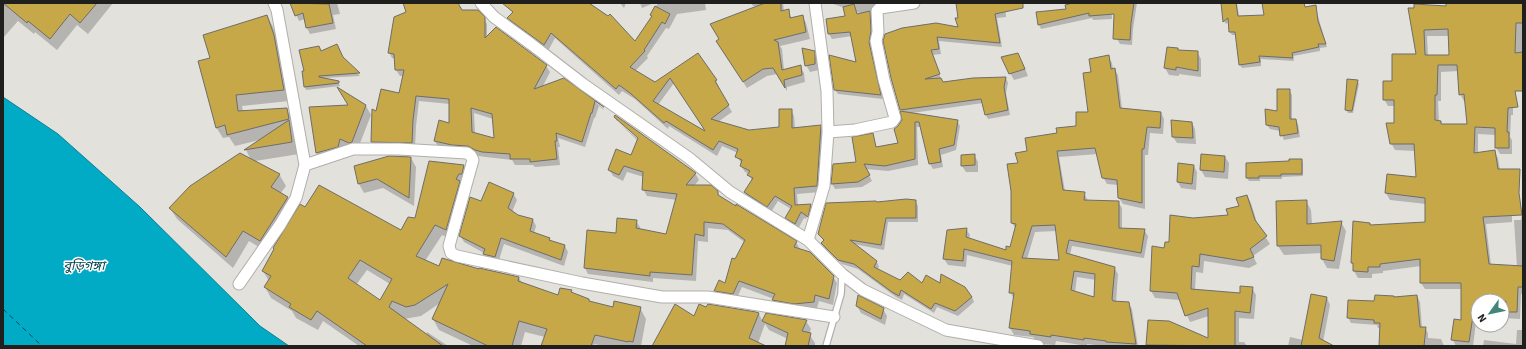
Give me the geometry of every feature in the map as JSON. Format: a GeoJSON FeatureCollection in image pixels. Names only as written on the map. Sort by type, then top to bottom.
{"type":"FeatureCollection","features":[{"type":"Feature","properties":{"kind":"street"},"geometry":{"type":"LineString","coordinates":[[240,284],[280,225],[296,198],[305,165],[277,10],[274,3]]}},
{"type":"Feature","properties":{"kind":"street"},"geometry":{"type":"LineString","coordinates":[[481,3],[494,17],[583,84],[689,158],[730,192],[808,240],[842,274],[863,290],[946,330],[1038,346]]}},
{"type":"Feature","properties":{"kind":"street"},"geometry":{"type":"LineString","coordinates":[[808,240],[824,186],[828,132],[827,91],[815,3]]}},
{"type":"Feature","properties":{"kind":"street"},"geometry":{"type":"LineString","coordinates":[[828,132],[855,130],[892,122],[895,118],[884,80],[876,41],[878,32],[876,11],[880,8],[914,3]]}},
{"type":"Feature","properties":{"kind":"street"},"geometry":{"type":"LineString","coordinates":[[305,165],[353,148],[467,153],[473,160],[449,246],[451,253],[456,256],[582,283],[662,297],[708,297],[834,316]]}},
{"type":"Feature","properties":{"kind":"lane"},"geometry":{"type":"LineString","coordinates":[[826,346],[841,294],[842,274]]}},
{"type":"Feature","properties":{"kind":"water","name":"বুড়িগঙ্গা"},"geometry":{"type":"Polygon","coordinates":[[[3,97],[58,134],[140,207],[260,326],[289,346],[3,346],[3,97]]]}},
{"type":"Feature","properties":{"kind":"building"},"geometry":{"type":"Polygon","coordinates":[[[3,3],[97,3],[80,23],[70,14],[50,39],[28,21],[27,23],[3,3]]]}},
{"type":"Feature","properties":{"kind":"building"},"geometry":{"type":"Polygon","coordinates":[[[290,3],[329,4],[333,23],[306,28],[303,13],[295,16],[290,3]]]}},
{"type":"Feature","properties":{"kind":"building"},"geometry":{"type":"Polygon","coordinates":[[[403,3],[458,3],[462,10],[478,10],[485,17],[485,38],[496,27],[547,65],[534,89],[564,78],[604,107],[595,101],[582,142],[556,133],[557,141],[555,141],[557,159],[530,162],[530,159],[510,159],[510,154],[482,152],[468,146],[452,145],[434,141],[439,120],[449,123],[449,99],[416,96],[412,143],[371,142],[372,109],[376,111],[381,89],[399,93],[404,70],[395,70],[394,54],[388,53],[394,17],[406,12],[403,3]],[[471,108],[472,132],[494,138],[492,114],[471,108]]]}},
{"type":"Feature","properties":{"kind":"building"},"geometry":{"type":"Polygon","coordinates":[[[502,3],[589,3],[608,16],[610,14],[635,41],[652,16],[650,15],[655,6],[670,14],[665,24],[662,22],[644,50],[645,51],[630,67],[655,82],[698,53],[717,80],[715,81],[729,105],[711,119],[749,130],[779,127],[779,109],[792,109],[792,128],[821,125],[817,186],[794,188],[795,205],[811,204],[808,217],[801,212],[795,224],[785,218],[792,206],[775,196],[767,207],[744,192],[753,178],[747,175],[750,171],[740,166],[742,160],[735,157],[738,149],[719,141],[713,150],[666,121],[664,123],[619,85],[616,89],[551,33],[544,45],[507,18],[513,12],[502,3]],[[670,78],[653,101],[705,131],[670,78]]]}},
{"type":"Feature","properties":{"kind":"building"},"geometry":{"type":"Polygon","coordinates":[[[765,3],[781,3],[781,11],[789,9],[790,18],[803,15],[806,32],[774,40],[778,42],[782,70],[801,65],[802,75],[784,80],[785,88],[773,68],[763,69],[743,82],[716,41],[719,39],[710,24],[765,3]]]}},
{"type":"Feature","properties":{"kind":"building"},"geometry":{"type":"Polygon","coordinates":[[[956,3],[1023,3],[1023,8],[995,14],[1000,43],[937,37],[939,49],[931,50],[940,74],[925,79],[941,78],[943,82],[973,78],[1006,77],[1004,87],[1008,110],[985,115],[981,99],[900,110],[883,41],[885,34],[902,28],[936,23],[958,27],[955,18],[958,18],[956,3]]]}},
{"type":"Feature","properties":{"kind":"building"},"geometry":{"type":"Polygon","coordinates":[[[1073,3],[1134,3],[1130,40],[1113,39],[1114,14],[1089,16],[1089,13],[1038,25],[1036,12],[1066,9],[1065,5],[1073,3]]]}},
{"type":"Feature","properties":{"kind":"building"},"geometry":{"type":"Polygon","coordinates":[[[1221,3],[1236,3],[1238,16],[1264,15],[1262,3],[1304,3],[1305,7],[1316,5],[1318,21],[1326,44],[1318,44],[1319,47],[1292,53],[1293,58],[1259,56],[1260,62],[1239,65],[1235,32],[1229,32],[1228,18],[1223,22],[1221,3]]]}},
{"type":"Feature","properties":{"kind":"building"},"geometry":{"type":"Polygon","coordinates":[[[1446,3],[1523,3],[1523,23],[1516,23],[1515,53],[1523,52],[1523,91],[1515,91],[1518,107],[1508,108],[1507,132],[1509,132],[1509,148],[1495,148],[1495,128],[1475,127],[1474,153],[1495,150],[1498,169],[1520,169],[1519,193],[1522,215],[1483,217],[1489,264],[1523,266],[1523,287],[1518,287],[1517,312],[1510,312],[1510,293],[1470,293],[1470,333],[1469,342],[1451,340],[1454,319],[1461,320],[1461,283],[1420,283],[1420,259],[1380,264],[1380,267],[1368,267],[1368,272],[1353,271],[1353,263],[1351,263],[1353,221],[1370,223],[1370,225],[1425,222],[1425,198],[1385,193],[1387,174],[1416,177],[1414,144],[1390,144],[1386,123],[1394,123],[1394,100],[1383,100],[1383,81],[1392,81],[1392,54],[1416,54],[1408,8],[1414,8],[1414,4],[1446,6],[1446,3]],[[1448,29],[1424,30],[1425,55],[1449,55],[1448,29]],[[1438,65],[1437,95],[1435,95],[1435,120],[1441,121],[1441,124],[1467,124],[1464,94],[1459,95],[1457,65],[1438,65]]]}},
{"type":"Feature","properties":{"kind":"building"},"geometry":{"type":"Polygon","coordinates":[[[854,4],[857,14],[870,11],[871,31],[869,42],[881,95],[834,90],[829,55],[856,62],[850,32],[828,34],[826,19],[845,16],[843,7],[854,4]]]}},
{"type":"Feature","properties":{"kind":"building"},"geometry":{"type":"Polygon","coordinates":[[[267,15],[274,35],[284,90],[236,95],[238,111],[287,108],[289,119],[227,135],[225,125],[216,128],[198,61],[210,58],[203,35],[267,15]]]}},
{"type":"Feature","properties":{"kind":"building"},"geometry":{"type":"Polygon","coordinates":[[[337,44],[343,57],[360,73],[319,76],[339,81],[339,83],[304,87],[302,71],[304,71],[299,50],[319,46],[321,51],[337,44]]]}},
{"type":"Feature","properties":{"kind":"building"},"geometry":{"type":"Polygon","coordinates":[[[1167,47],[1178,48],[1178,50],[1198,51],[1198,71],[1176,67],[1176,70],[1164,68],[1167,47]]]}},
{"type":"Feature","properties":{"kind":"building"},"geometry":{"type":"Polygon","coordinates":[[[802,48],[815,51],[815,64],[805,66],[802,48]]]}},
{"type":"Feature","properties":{"kind":"building"},"geometry":{"type":"Polygon","coordinates":[[[1018,53],[1025,69],[1009,74],[1001,57],[1018,53]]]}},
{"type":"Feature","properties":{"kind":"building"},"geometry":{"type":"Polygon","coordinates":[[[1109,55],[1111,69],[1115,68],[1120,108],[1161,112],[1160,128],[1147,127],[1144,149],[1142,149],[1142,203],[1118,198],[1117,180],[1102,178],[1095,148],[1057,151],[1063,190],[1085,192],[1084,200],[1119,201],[1119,228],[1145,229],[1141,253],[1069,240],[1066,253],[1115,267],[1112,299],[1113,301],[1129,302],[1136,344],[1106,342],[1084,338],[1084,340],[1051,335],[1051,337],[1030,334],[1030,331],[1009,328],[1014,293],[1009,293],[1012,261],[964,249],[963,261],[943,259],[947,230],[967,228],[966,237],[1006,250],[1006,246],[1010,247],[1016,224],[1011,223],[1011,191],[1007,164],[1018,163],[1015,153],[1027,151],[1025,138],[1057,133],[1056,128],[1076,126],[1076,112],[1088,112],[1083,73],[1091,72],[1089,59],[1109,55]],[[1055,225],[1032,226],[1022,258],[1059,260],[1055,225]],[[1074,271],[1071,290],[1094,297],[1095,274],[1074,271]]]}},
{"type":"Feature","properties":{"kind":"building"},"geometry":{"type":"Polygon","coordinates":[[[1347,79],[1358,80],[1352,111],[1345,110],[1347,79]]]}},
{"type":"Feature","properties":{"kind":"building"},"geometry":{"type":"Polygon","coordinates":[[[337,87],[366,105],[352,142],[349,143],[340,139],[338,147],[316,153],[309,107],[348,105],[337,87]]]}},
{"type":"Feature","properties":{"kind":"building"},"geometry":{"type":"Polygon","coordinates":[[[1277,89],[1290,89],[1290,119],[1296,119],[1298,133],[1280,136],[1279,127],[1266,125],[1265,109],[1277,111],[1277,89]]]}},
{"type":"Feature","properties":{"kind":"building"},"geometry":{"type":"Polygon","coordinates":[[[900,111],[958,120],[954,145],[939,149],[941,162],[929,164],[919,122],[915,122],[915,159],[885,166],[864,164],[870,175],[858,182],[831,184],[833,164],[856,162],[852,137],[873,133],[876,147],[898,143],[894,129],[902,120],[900,111]]]}},
{"type":"Feature","properties":{"kind":"building"},"geometry":{"type":"Polygon","coordinates":[[[615,115],[696,173],[686,185],[711,185],[718,191],[718,195],[736,206],[736,204],[797,241],[794,247],[810,252],[834,276],[829,299],[815,295],[814,302],[794,304],[772,300],[775,294],[739,281],[733,294],[714,291],[719,280],[725,283],[732,258],[735,259],[745,240],[723,224],[704,222],[704,236],[695,234],[692,275],[650,272],[650,276],[584,268],[587,230],[616,233],[617,218],[637,220],[636,228],[666,234],[677,194],[642,190],[643,172],[624,166],[619,175],[608,170],[616,149],[631,155],[638,138],[614,117],[615,115]]]}},
{"type":"Feature","properties":{"kind":"building"},"geometry":{"type":"Polygon","coordinates":[[[289,120],[292,142],[244,150],[289,120]]]}},
{"type":"Feature","properties":{"kind":"building"},"geometry":{"type":"Polygon","coordinates":[[[1171,120],[1192,122],[1193,138],[1172,137],[1171,120]]]}},
{"type":"Feature","properties":{"kind":"building"},"geometry":{"type":"Polygon","coordinates":[[[240,153],[280,174],[271,187],[288,197],[260,241],[243,231],[226,257],[169,208],[190,186],[240,153]]]}},
{"type":"Feature","properties":{"kind":"building"},"geometry":{"type":"Polygon","coordinates":[[[975,154],[975,165],[961,166],[961,155],[975,154]]]}},
{"type":"Feature","properties":{"kind":"building"},"geometry":{"type":"Polygon","coordinates":[[[1201,154],[1225,156],[1224,172],[1200,170],[1201,154]]]}},
{"type":"Feature","properties":{"kind":"building"},"geometry":{"type":"Polygon","coordinates":[[[389,156],[411,157],[409,198],[377,179],[358,184],[354,166],[389,156]]]}},
{"type":"Feature","properties":{"kind":"building"},"geometry":{"type":"Polygon","coordinates":[[[1289,159],[1302,159],[1302,174],[1281,174],[1281,176],[1259,176],[1259,178],[1246,178],[1246,163],[1289,161],[1289,159]]]}},
{"type":"Feature","properties":{"kind":"building"},"geometry":{"type":"Polygon","coordinates":[[[429,161],[464,165],[462,174],[459,174],[456,179],[460,181],[446,230],[435,225],[416,256],[439,266],[442,258],[479,269],[519,277],[518,281],[558,295],[560,288],[572,290],[571,292],[589,299],[589,301],[613,307],[614,301],[641,307],[633,342],[595,335],[591,346],[541,346],[547,329],[519,321],[512,346],[488,346],[432,319],[448,284],[415,305],[406,307],[392,301],[389,307],[443,346],[367,346],[317,311],[311,320],[289,307],[291,304],[264,287],[271,276],[262,271],[274,249],[273,248],[300,204],[305,207],[319,185],[401,230],[408,217],[415,218],[429,161]],[[360,260],[348,278],[380,300],[392,279],[360,260]]]}},
{"type":"Feature","properties":{"kind":"building"},"geometry":{"type":"Polygon","coordinates":[[[1178,163],[1194,165],[1192,184],[1177,182],[1178,163]]]}},
{"type":"Feature","properties":{"kind":"building"},"geometry":{"type":"Polygon","coordinates":[[[489,182],[514,193],[508,208],[518,215],[533,219],[530,231],[550,238],[549,240],[565,245],[561,260],[501,238],[495,257],[483,254],[485,249],[459,236],[470,197],[481,201],[489,182]]]}},
{"type":"Feature","properties":{"kind":"building"},"geometry":{"type":"Polygon","coordinates":[[[1247,195],[1255,220],[1267,236],[1250,249],[1254,257],[1243,261],[1200,254],[1199,267],[1192,266],[1191,289],[1240,293],[1240,286],[1253,287],[1250,313],[1235,311],[1235,346],[1146,345],[1148,320],[1169,321],[1208,338],[1208,308],[1185,316],[1177,293],[1150,291],[1152,246],[1164,248],[1165,242],[1169,242],[1170,215],[1193,218],[1228,215],[1226,209],[1239,206],[1236,198],[1247,195]]]}},
{"type":"Feature","properties":{"kind":"building"},"geometry":{"type":"Polygon","coordinates":[[[906,199],[916,200],[916,218],[886,218],[881,245],[850,240],[877,261],[874,267],[900,280],[908,272],[922,283],[926,275],[940,283],[941,274],[965,287],[972,297],[955,311],[935,303],[931,309],[901,290],[899,296],[854,264],[838,260],[821,243],[824,240],[818,234],[826,203],[877,202],[906,199]]]}},
{"type":"Feature","properties":{"kind":"building"},"geometry":{"type":"Polygon","coordinates":[[[1307,200],[1307,224],[1342,221],[1334,261],[1321,259],[1321,245],[1277,246],[1276,201],[1307,200]]]}},
{"type":"Feature","properties":{"kind":"building"},"geometry":{"type":"Polygon","coordinates":[[[1311,294],[1327,297],[1319,338],[1334,346],[1301,346],[1311,294]]]}},
{"type":"Feature","properties":{"kind":"building"},"geometry":{"type":"Polygon","coordinates":[[[858,295],[884,308],[881,319],[856,306],[858,295]]]}},
{"type":"Feature","properties":{"kind":"building"},"geometry":{"type":"Polygon","coordinates":[[[1375,295],[1394,297],[1417,295],[1420,327],[1426,327],[1424,346],[1379,346],[1380,323],[1374,323],[1374,320],[1347,318],[1348,300],[1374,301],[1375,295]]]}},
{"type":"Feature","properties":{"kind":"building"},"geometry":{"type":"Polygon","coordinates":[[[675,304],[694,316],[699,304],[706,307],[708,304],[759,313],[749,338],[766,346],[652,346],[675,304]]]}},
{"type":"Feature","properties":{"kind":"building"},"geometry":{"type":"Polygon","coordinates":[[[766,313],[807,320],[802,331],[811,333],[808,346],[785,346],[788,333],[762,321],[766,313]]]}},
{"type":"Feature","properties":{"kind":"ferry route"},"geometry":{"type":"LineString","coordinates":[[3,309],[42,346]]}}]}
